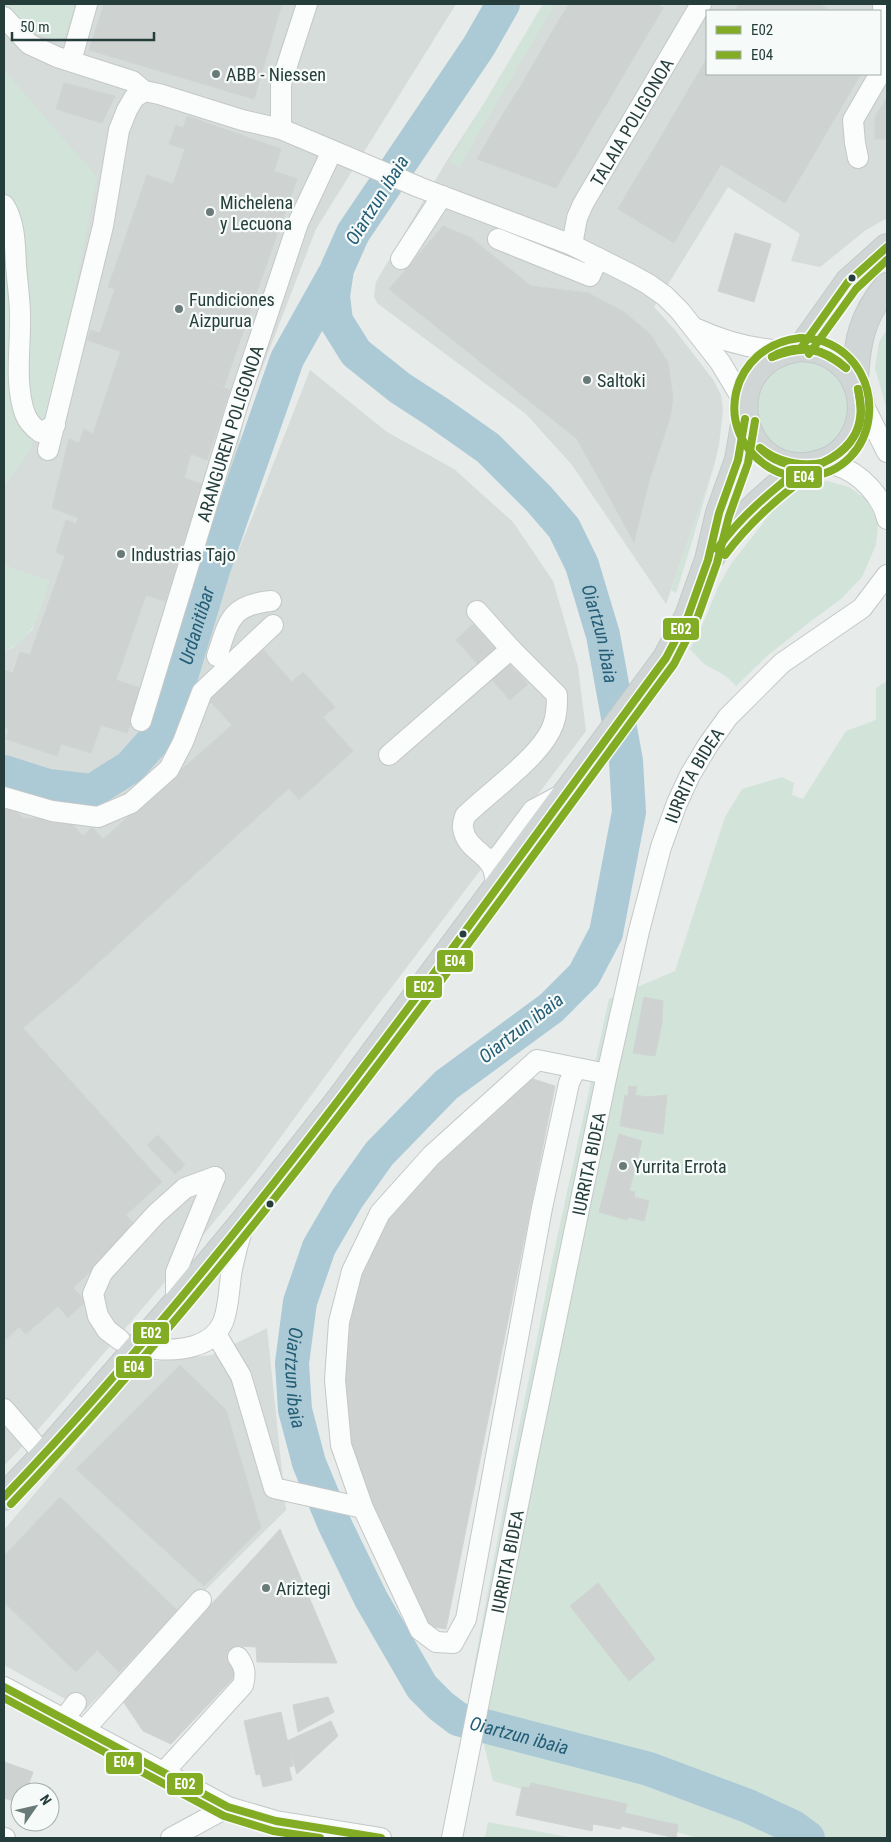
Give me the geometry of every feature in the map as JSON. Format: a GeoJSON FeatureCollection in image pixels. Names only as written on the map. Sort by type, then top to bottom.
{"type":"FeatureCollection","features":[{"type":"Feature","properties":{"kind":"main road"},"geometry":{"type":"LineString","coordinates":[[792,350],[848,282],[887,247]]}},
{"type":"Feature","properties":{"kind":"main road"},"geometry":{"type":"LineString","coordinates":[[708,560],[753,507],[780,484],[813,465],[840,454],[853,440],[860,421],[858,345],[862,329],[876,300],[887,286]]}},
{"type":"Feature","properties":{"kind":"main road"},"geometry":{"type":"LineString","coordinates":[[4,1497],[44,1455],[176,1303],[244,1221],[339,1100],[666,658],[681,631],[708,560],[719,514],[738,460],[748,385],[756,370],[768,359],[792,350],[822,352],[841,362],[858,390]]}},
{"type":"Feature","properties":{"kind":"main road"},"geometry":{"type":"LineString","coordinates":[[744,410],[750,434],[759,448],[772,458],[787,465],[813,465]]}},
{"type":"Feature","properties":{"kind":"street"},"geometry":{"type":"LineString","coordinates":[[70,61],[87,4]]}},
{"type":"Feature","properties":{"kind":"street"},"geometry":{"type":"LineString","coordinates":[[281,129],[281,84],[307,4]]}},
{"type":"Feature","properties":{"kind":"street","name":"TALAIA POLIGONOA"},"geometry":{"type":"LineString","coordinates":[[572,245],[577,218],[583,204],[701,4]]}},
{"type":"Feature","properties":{"kind":"street"},"geometry":{"type":"LineString","coordinates":[[881,72],[884,27],[883,4]]}},
{"type":"Feature","properties":{"kind":"street"},"geometry":{"type":"LineString","coordinates":[[4,17],[29,44],[57,57],[132,81],[144,92],[159,94],[242,120],[281,129],[442,196],[572,245],[648,284],[665,296],[694,327],[721,363],[744,410]]}},
{"type":"Feature","properties":{"kind":"street"},"geometry":{"type":"LineString","coordinates":[[858,158],[853,120],[879,75]]}},
{"type":"Feature","properties":{"kind":"street"},"geometry":{"type":"LineString","coordinates":[[48,450],[104,226],[119,130],[134,98],[144,92]]}},
{"type":"Feature","properties":{"kind":"street","name":"ARANGUREN POLIGONOA"},"geometry":{"type":"LineString","coordinates":[[141,720],[238,403],[298,224],[332,151]]}},
{"type":"Feature","properties":{"kind":"street"},"geometry":{"type":"LineString","coordinates":[[401,259],[442,196]]}},
{"type":"Feature","properties":{"kind":"street"},"geometry":{"type":"LineString","coordinates":[[4,205],[15,240],[20,315],[21,400],[26,416],[33,427],[40,432],[54,425]]}},
{"type":"Feature","properties":{"kind":"street"},"geometry":{"type":"LineString","coordinates":[[498,239],[590,276],[598,258]]}},
{"type":"Feature","properties":{"kind":"street"},"geometry":{"type":"LineString","coordinates":[[694,327],[738,345],[761,349],[792,350]]}},
{"type":"Feature","properties":{"kind":"street"},"geometry":{"type":"LineString","coordinates":[[858,390],[887,452]]}},
{"type":"Feature","properties":{"kind":"street"},"geometry":{"type":"LineString","coordinates":[[813,465],[838,466],[852,473],[872,489],[886,512],[887,519]]}},
{"type":"Feature","properties":{"kind":"street","name":"IURRITA BIDEA"},"geometry":{"type":"LineString","coordinates":[[452,1838],[527,1460],[607,1074],[639,931],[661,847],[677,803],[690,775],[728,717],[782,663],[862,608],[887,575]]}},
{"type":"Feature","properties":{"kind":"street"},"geometry":{"type":"LineString","coordinates":[[217,656],[233,616],[247,605],[271,601]]}},
{"type":"Feature","properties":{"kind":"street"},"geometry":{"type":"LineString","coordinates":[[477,611],[511,649],[557,695],[557,712],[552,727],[541,746],[465,816],[463,828],[469,842],[487,858],[495,872],[495,888]]}},
{"type":"Feature","properties":{"kind":"street"},"geometry":{"type":"LineString","coordinates":[[4,797],[52,811],[98,817],[131,804],[169,769],[183,742],[202,692],[273,624]]}},
{"type":"Feature","properties":{"kind":"street"},"geometry":{"type":"LineString","coordinates":[[389,755],[511,649]]}},
{"type":"Feature","properties":{"kind":"street"},"geometry":{"type":"LineString","coordinates":[[487,858],[493,859],[499,856],[533,810],[567,792]]}},
{"type":"Feature","properties":{"kind":"street"},"geometry":{"type":"LineString","coordinates":[[576,1068],[569,1083],[542,1208],[466,1619],[454,1643],[436,1642],[420,1630],[355,1507],[341,1446],[335,1380],[339,1322],[352,1271],[380,1212],[431,1156],[537,1060],[607,1074]]}},
{"type":"Feature","properties":{"kind":"street"},"geometry":{"type":"LineString","coordinates":[[120,1340],[106,1330],[98,1316],[93,1294],[102,1273],[156,1214],[185,1188],[214,1177],[176,1272],[176,1303]]}},
{"type":"Feature","properties":{"kind":"street"},"geometry":{"type":"LineString","coordinates":[[156,1349],[190,1348],[216,1334],[223,1322],[232,1268],[244,1221]]}},
{"type":"Feature","properties":{"kind":"street"},"geometry":{"type":"LineString","coordinates":[[216,1334],[241,1376],[274,1488],[355,1507]]}},
{"type":"Feature","properties":{"kind":"street"},"geometry":{"type":"LineString","coordinates":[[4,1410],[44,1455]]}},
{"type":"Feature","properties":{"kind":"street"},"geometry":{"type":"LineString","coordinates":[[496,1453],[527,1460]]}},
{"type":"Feature","properties":{"kind":"street"},"geometry":{"type":"LineString","coordinates":[[84,1730],[201,1600]]}},
{"type":"Feature","properties":{"kind":"street"},"geometry":{"type":"LineString","coordinates":[[466,1619],[495,1627]]}},
{"type":"Feature","properties":{"kind":"street"},"geometry":{"type":"LineString","coordinates":[[163,1773],[243,1685],[246,1675],[238,1657]]}},
{"type":"Feature","properties":{"kind":"street"},"geometry":{"type":"LineString","coordinates":[[4,1687],[228,1807],[276,1821],[381,1838]]}},
{"type":"Feature","properties":{"kind":"street"},"geometry":{"type":"LineString","coordinates":[[64,1719],[76,1703]]}},
{"type":"Feature","properties":{"kind":"street"},"geometry":{"type":"LineString","coordinates":[[171,1838],[228,1807]]}},
{"type":"Feature","properties":{"kind":"shaded area"},"geometry":{"type":"Polygon","coordinates":[[[4,4],[456,4],[316,229],[246,410],[232,478],[160,709],[146,740],[104,776],[83,781],[56,775],[4,758],[4,651],[13,648],[32,630],[49,581],[10,568],[4,561],[4,486],[32,446],[38,111],[4,70],[4,4]]]}},
{"type":"Feature","properties":{"kind":"shaded area"},"geometry":{"type":"Polygon","coordinates":[[[4,4],[75,4],[65,37],[57,40],[30,32],[4,4]]]}},
{"type":"Feature","properties":{"kind":"shaded area"},"geometry":{"type":"Polygon","coordinates":[[[543,4],[555,4],[459,167],[449,162],[543,4]]]}},
{"type":"Feature","properties":{"kind":"shaded area"},"geometry":{"type":"Polygon","coordinates":[[[549,4],[887,4],[887,218],[866,230],[820,267],[791,261],[800,234],[728,187],[654,307],[675,330],[714,381],[721,395],[723,410],[719,445],[714,466],[666,604],[572,465],[526,414],[377,303],[374,296],[376,282],[446,162],[549,4]]]}},
{"type":"Feature","properties":{"kind":"shaded area"},"geometry":{"type":"Polygon","coordinates":[[[4,70],[97,177],[54,399],[32,446],[4,486],[4,70]]]}},
{"type":"Feature","properties":{"kind":"shaded area"},"geometry":{"type":"Polygon","coordinates":[[[887,329],[887,410],[875,368],[879,342],[887,329]]]}},
{"type":"Feature","properties":{"kind":"shaded area"},"geometry":{"type":"Polygon","coordinates":[[[803,362],[820,366],[835,376],[845,391],[849,408],[845,425],[835,440],[820,450],[803,454],[786,450],[771,440],[761,425],[757,408],[761,391],[771,376],[786,366],[803,362]]]}},
{"type":"Feature","properties":{"kind":"shaded area"},"geometry":{"type":"Polygon","coordinates":[[[310,370],[387,432],[454,469],[513,522],[553,581],[578,667],[586,731],[353,1038],[258,1168],[159,1289],[44,1423],[4,1466],[4,784],[65,801],[95,800],[115,795],[131,785],[157,758],[170,737],[220,595],[310,370]]]}},
{"type":"Feature","properties":{"kind":"shaded area"},"geometry":{"type":"Polygon","coordinates":[[[714,466],[691,545],[676,593],[671,590],[714,466]]]}},
{"type":"Feature","properties":{"kind":"shaded area"},"geometry":{"type":"Polygon","coordinates":[[[827,481],[849,487],[866,499],[878,523],[876,545],[862,577],[841,599],[766,657],[736,686],[726,676],[704,664],[690,649],[699,633],[719,585],[731,564],[777,505],[794,491],[810,484],[827,481]]]}},
{"type":"Feature","properties":{"kind":"shaded area"},"geometry":{"type":"Polygon","coordinates":[[[4,561],[10,568],[50,581],[35,622],[29,632],[23,640],[4,651],[4,561]]]}},
{"type":"Feature","properties":{"kind":"shaded area"},"geometry":{"type":"Polygon","coordinates":[[[887,681],[887,1838],[698,1838],[493,1781],[470,1688],[513,1456],[551,1266],[609,999],[675,971],[725,817],[742,789],[782,777],[794,783],[792,795],[803,799],[846,731],[876,720],[876,688],[887,681]]]}},
{"type":"Feature","properties":{"kind":"shaded area"},"geometry":{"type":"Polygon","coordinates":[[[267,1328],[286,1510],[85,1710],[4,1665],[4,1530],[146,1362],[212,1355],[267,1328]]]}},
{"type":"Feature","properties":{"kind":"shaded area"},"geometry":{"type":"Polygon","coordinates":[[[488,1822],[573,1838],[485,1838],[488,1822]]]}},
{"type":"Feature","properties":{"kind":"building","name":"ABB - Niessen"},"geometry":{"type":"Polygon","coordinates":[[[104,4],[282,4],[254,99],[89,50],[104,4]]]}},
{"type":"Feature","properties":{"kind":"building"},"geometry":{"type":"Polygon","coordinates":[[[569,4],[656,4],[663,8],[628,67],[556,25],[569,4]]]}},
{"type":"Feature","properties":{"kind":"building"},"geometry":{"type":"Polygon","coordinates":[[[739,4],[819,4],[829,10],[736,10],[739,4]]]}},
{"type":"Feature","properties":{"kind":"building"},"geometry":{"type":"Polygon","coordinates":[[[556,25],[628,67],[610,98],[538,56],[556,25]]]}},
{"type":"Feature","properties":{"kind":"building"},"geometry":{"type":"Polygon","coordinates":[[[538,56],[610,98],[593,126],[522,84],[538,56]]]}},
{"type":"Feature","properties":{"kind":"building"},"geometry":{"type":"Polygon","coordinates":[[[706,60],[706,75],[860,75],[785,203],[665,130],[706,60]]]}},
{"type":"Feature","properties":{"kind":"building"},"geometry":{"type":"Polygon","coordinates":[[[64,83],[115,96],[102,123],[56,109],[64,83]]]}},
{"type":"Feature","properties":{"kind":"building"},"geometry":{"type":"Polygon","coordinates":[[[522,84],[593,126],[578,152],[506,109],[522,84]]]}},
{"type":"Feature","properties":{"kind":"building"},"geometry":{"type":"Polygon","coordinates":[[[887,97],[887,139],[875,139],[875,117],[887,97]]]}},
{"type":"Feature","properties":{"kind":"building"},"geometry":{"type":"Polygon","coordinates":[[[506,109],[578,152],[556,188],[477,159],[506,109]]]}},
{"type":"Feature","properties":{"kind":"building","name":"Michelena y Lecuona"},"geometry":{"type":"Polygon","coordinates":[[[187,116],[281,149],[274,171],[297,179],[259,286],[125,239],[147,175],[173,184],[185,149],[169,144],[176,125],[183,128],[187,116]]]}},
{"type":"Feature","properties":{"kind":"building"},"geometry":{"type":"Polygon","coordinates":[[[665,130],[721,164],[705,191],[649,157],[665,130]]]}},
{"type":"Feature","properties":{"kind":"building"},"geometry":{"type":"Polygon","coordinates":[[[649,157],[705,191],[689,217],[633,183],[649,157]]]}},
{"type":"Feature","properties":{"kind":"building"},"geometry":{"type":"Polygon","coordinates":[[[633,183],[689,217],[674,243],[618,209],[633,183]]]}},
{"type":"Feature","properties":{"kind":"building","name":"Saltoki"},"geometry":{"type":"Polygon","coordinates":[[[443,226],[471,238],[531,286],[588,293],[624,312],[651,335],[668,363],[673,398],[670,418],[650,478],[634,542],[577,439],[389,289],[443,226]]]}},
{"type":"Feature","properties":{"kind":"building"},"geometry":{"type":"Polygon","coordinates":[[[735,233],[771,244],[754,302],[718,291],[735,233]]]}},
{"type":"Feature","properties":{"kind":"building","name":"Fundiciones Aizpurua"},"geometry":{"type":"Polygon","coordinates":[[[125,239],[259,286],[224,387],[87,340],[91,330],[100,333],[115,289],[108,287],[125,239]]]}},
{"type":"Feature","properties":{"kind":"building","name":"Industrias Tajo"},"geometry":{"type":"Polygon","coordinates":[[[121,351],[230,390],[207,460],[191,454],[184,478],[204,485],[165,601],[146,595],[116,680],[143,689],[127,733],[101,725],[91,753],[61,744],[57,756],[6,739],[9,729],[4,727],[4,670],[13,673],[20,652],[30,655],[65,556],[56,552],[66,520],[76,524],[78,518],[52,508],[69,439],[79,443],[84,429],[93,434],[121,351]]]}},
{"type":"Feature","properties":{"kind":"building"},"geometry":{"type":"Polygon","coordinates":[[[473,624],[528,684],[510,700],[456,640],[473,624]]]}},
{"type":"Feature","properties":{"kind":"building"},"geometry":{"type":"Polygon","coordinates":[[[261,647],[353,751],[299,800],[289,788],[75,984],[23,1028],[162,1182],[126,1215],[137,1227],[73,1288],[86,1301],[68,1318],[58,1306],[26,1334],[19,1327],[4,1341],[4,811],[10,805],[23,818],[69,821],[83,836],[92,827],[103,839],[232,725],[206,697],[261,647]]]}},
{"type":"Feature","properties":{"kind":"building"},"geometry":{"type":"Polygon","coordinates":[[[303,672],[335,707],[323,717],[292,682],[303,672]]]}},
{"type":"Feature","properties":{"kind":"building"},"geometry":{"type":"Polygon","coordinates":[[[644,997],[663,1001],[662,1023],[655,1056],[633,1053],[644,997]]]}},
{"type":"Feature","properties":{"kind":"building"},"geometry":{"type":"Polygon","coordinates":[[[530,1078],[555,1086],[446,1629],[421,1625],[359,1474],[342,1405],[344,1336],[361,1268],[384,1218],[423,1175],[530,1078]]]}},
{"type":"Feature","properties":{"kind":"building"},"geometry":{"type":"Polygon","coordinates":[[[629,1086],[637,1087],[635,1095],[647,1097],[667,1095],[663,1134],[620,1126],[625,1095],[628,1096],[629,1086]]]}},
{"type":"Feature","properties":{"kind":"building","name":"Yurrita Errota"},"geometry":{"type":"Polygon","coordinates":[[[619,1134],[642,1141],[629,1191],[635,1192],[634,1197],[649,1201],[644,1221],[628,1217],[627,1220],[599,1212],[619,1134]]]}},
{"type":"Feature","properties":{"kind":"building"},"geometry":{"type":"Polygon","coordinates":[[[158,1135],[185,1165],[175,1174],[147,1145],[158,1135]]]}},
{"type":"Feature","properties":{"kind":"building"},"geometry":{"type":"Polygon","coordinates":[[[180,1365],[226,1410],[261,1528],[204,1586],[76,1469],[180,1365]]]}},
{"type":"Feature","properties":{"kind":"building"},"geometry":{"type":"Polygon","coordinates":[[[60,1497],[178,1611],[119,1672],[97,1650],[76,1672],[4,1602],[4,1556],[60,1497]]]}},
{"type":"Feature","properties":{"kind":"building","name":"Ariztegi"},"geometry":{"type":"Polygon","coordinates":[[[280,1529],[337,1663],[257,1662],[256,1647],[239,1646],[228,1658],[241,1670],[171,1744],[143,1731],[123,1701],[280,1529]]]}},
{"type":"Feature","properties":{"kind":"building"},"geometry":{"type":"Polygon","coordinates":[[[598,1583],[655,1659],[629,1681],[570,1606],[598,1583]]]}},
{"type":"Feature","properties":{"kind":"building"},"geometry":{"type":"Polygon","coordinates":[[[328,1697],[334,1712],[298,1732],[293,1705],[328,1697]]]}},
{"type":"Feature","properties":{"kind":"building"},"geometry":{"type":"Polygon","coordinates":[[[281,1712],[293,1766],[289,1767],[292,1780],[263,1787],[260,1774],[256,1775],[244,1721],[281,1712]]]}},
{"type":"Feature","properties":{"kind":"building"},"geometry":{"type":"Polygon","coordinates":[[[331,1721],[338,1736],[297,1774],[287,1741],[331,1721]]]}},
{"type":"Feature","properties":{"kind":"building"},"geometry":{"type":"Polygon","coordinates":[[[4,1762],[33,1772],[30,1782],[10,1782],[10,1800],[4,1798],[4,1762]]]}},
{"type":"Feature","properties":{"kind":"building"},"geometry":{"type":"Polygon","coordinates":[[[531,1783],[627,1804],[625,1813],[678,1825],[676,1838],[621,1826],[621,1829],[593,1824],[592,1831],[516,1815],[522,1787],[529,1788],[531,1783]]]}},
{"type":"Feature","properties":{"kind":"waterway","name":"Oiartzun ibaia"},"geometry":{"type":"LineString","coordinates":[[503,4],[479,46],[353,233],[337,269],[333,296],[336,321],[356,353],[400,388],[488,448],[539,499],[564,528],[582,565],[603,635],[626,761],[629,812],[606,933],[584,975],[551,1008],[446,1085],[379,1154],[347,1199],[319,1247],[300,1302],[292,1363],[295,1410],[309,1463],[334,1523],[371,1599],[422,1687],[441,1706],[458,1719],[649,1769],[748,1806],[793,1827],[808,1838]]}},
{"type":"Feature","properties":{"kind":"waterway","name":"Urdanitibar"},"geometry":{"type":"LineString","coordinates":[[4,772],[48,786],[92,791],[130,767],[154,740],[177,690],[214,567],[287,359],[334,275]]}},
{"type":"Feature","properties":{"kind":"transit line","name":"E02"},"geometry":{"type":"LineString","coordinates":[[801,348],[848,282],[887,247]]}},
{"type":"Feature","properties":{"kind":"transit line","name":"E04"},"geometry":{"type":"LineString","coordinates":[[809,354],[856,289],[887,260]]}},
{"type":"Feature","properties":{"kind":"transit line","name":"E04"},"geometry":{"type":"LineString","coordinates":[[800,338],[776,344],[758,356],[744,372],[736,392],[734,412],[739,433],[751,452],[774,470],[787,475],[806,477],[831,471],[850,457],[863,439],[869,417],[868,395],[861,373],[846,355],[825,342],[802,338]]}},
{"type":"Feature","properties":{"kind":"transit line","name":"E02"},"geometry":{"type":"LineString","coordinates":[[772,357],[791,350],[811,349],[830,356],[846,368]]}},
{"type":"Feature","properties":{"kind":"transit line","name":"E02"},"geometry":{"type":"LineString","coordinates":[[772,357],[793,351],[811,350],[828,356],[846,368]]}},
{"type":"Feature","properties":{"kind":"transit line","name":"E02"},"geometry":{"type":"LineString","coordinates":[[824,462],[838,454],[850,442],[858,429],[861,413],[858,389]]}},
{"type":"Feature","properties":{"kind":"transit line","name":"E02"},"geometry":{"type":"LineString","coordinates":[[824,462],[844,449],[856,432],[861,412],[858,389]]}},
{"type":"Feature","properties":{"kind":"transit line","name":"E02"},"geometry":{"type":"LineString","coordinates":[[4,1497],[94,1399],[266,1194],[428,981],[666,658],[688,616],[708,560],[719,513],[738,460],[745,419]]}},
{"type":"Feature","properties":{"kind":"transit line","name":"E04"},"geometry":{"type":"LineString","coordinates":[[11,1504],[102,1405],[189,1304],[273,1200],[356,1094],[674,664],[697,619],[717,563],[729,516],[748,463],[755,421]]}},
{"type":"Feature","properties":{"kind":"transit line","name":"E02"},"geometry":{"type":"LineString","coordinates":[[760,448],[774,457],[790,463],[822,463]]}},
{"type":"Feature","properties":{"kind":"transit line","name":"E02"},"geometry":{"type":"LineString","coordinates":[[760,448],[766,454],[781,462],[797,466],[822,463]]}},
{"type":"Feature","properties":{"kind":"transit line","name":"E02"},"geometry":{"type":"LineString","coordinates":[[717,549],[757,505],[803,467]]}},
{"type":"Feature","properties":{"kind":"transit line","name":"E04"},"geometry":{"type":"LineString","coordinates":[[725,555],[764,512],[809,475]]}},
{"type":"Feature","properties":{"kind":"transit line","name":"E02"},"geometry":{"type":"LineString","coordinates":[[4,1687],[228,1807],[276,1821],[381,1838]]}},
{"type":"Feature","properties":{"kind":"transit line","name":"E04"},"geometry":{"type":"LineString","coordinates":[[4,1698],[224,1816],[273,1831],[320,1838]]}},
{"type":"Feature","properties":{"kind":"place","name":"ABB - Niessen"},"geometry":{"type":"Point","coordinates":[216,74]}},
{"type":"Feature","properties":{"kind":"place","name":"Michelena y Lecuona"},"geometry":{"type":"Point","coordinates":[210,212]}},
{"type":"Feature","properties":{"kind":"place","name":"Fundiciones Aizpurua"},"geometry":{"type":"Point","coordinates":[179,309]}},
{"type":"Feature","properties":{"kind":"place","name":"Saltoki"},"geometry":{"type":"Point","coordinates":[587,380]}},
{"type":"Feature","properties":{"kind":"place","name":"Industrias Tajo"},"geometry":{"type":"Point","coordinates":[121,554]}},
{"type":"Feature","properties":{"kind":"place","name":"Yurrita Errota"},"geometry":{"type":"Point","coordinates":[623,1166]}},
{"type":"Feature","properties":{"kind":"place","name":"Ariztegi"},"geometry":{"type":"Point","coordinates":[266,1588]}}]}
